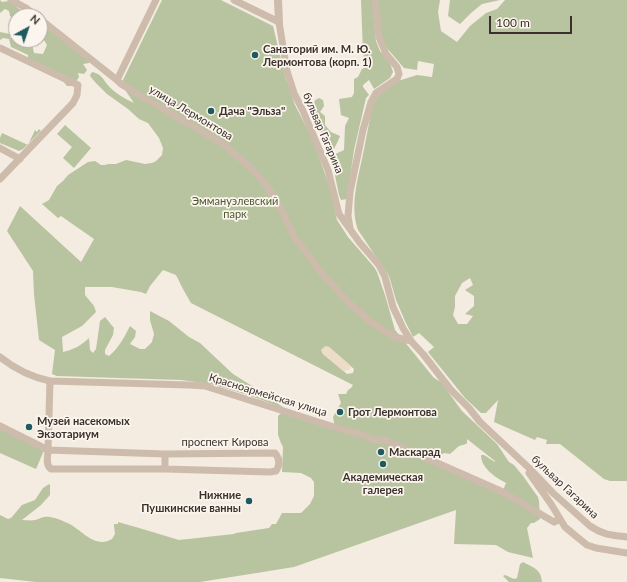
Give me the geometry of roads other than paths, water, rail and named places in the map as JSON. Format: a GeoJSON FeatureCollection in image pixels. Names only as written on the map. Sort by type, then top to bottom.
{"type":"FeatureCollection","features":[{"type":"Feature","properties":{"kind":"street"},"geometry":{"type":"LineString","coordinates":[[11,0],[26,8]]}},
{"type":"Feature","properties":{"kind":"street"},"geometry":{"type":"LineString","coordinates":[[117,80],[156,0]]}},
{"type":"Feature","properties":{"kind":"street"},"geometry":{"type":"LineString","coordinates":[[234,0],[279,22]]}},
{"type":"Feature","properties":{"kind":"street","name":"бульвар Гагарина"},"geometry":{"type":"LineString","coordinates":[[278,0],[279,22],[287,71],[294,93],[328,170],[339,214],[378,265],[385,277],[392,307],[411,341],[451,390],[469,408],[480,422],[542,480],[553,494],[590,526],[602,533],[627,537]]}},
{"type":"Feature","properties":{"kind":"street"},"geometry":{"type":"LineString","coordinates":[[350,230],[348,216],[350,192],[363,130],[371,102],[376,93],[397,79],[399,74],[397,67],[386,54],[378,37],[375,0]]}},
{"type":"Feature","properties":{"kind":"street","name":"улица Лермонтова"},"geometry":{"type":"LineString","coordinates":[[48,25],[121,84],[223,144],[251,168],[266,185],[278,203],[295,238],[324,276],[348,302],[372,323],[395,337],[411,341]]}},
{"type":"Feature","properties":{"kind":"street"},"geometry":{"type":"LineString","coordinates":[[0,48],[78,85],[77,95],[73,103],[0,179]]}},
{"type":"Feature","properties":{"kind":"street"},"geometry":{"type":"LineString","coordinates":[[0,148],[20,159]]}},
{"type":"Feature","properties":{"kind":"street","name":"Красноармейская улица"},"geometry":{"type":"LineString","coordinates":[[0,357],[25,373],[39,379],[50,381],[189,384],[205,386],[376,440],[383,440],[503,492],[554,522],[560,519]]}},
{"type":"Feature","properties":{"kind":"street"},"geometry":{"type":"LineString","coordinates":[[48,450],[50,381]]}},
{"type":"Feature","properties":{"kind":"street","name":"проспект Кирова"},"geometry":{"type":"LineString","coordinates":[[0,426],[48,450],[165,454],[275,453],[279,460],[276,471],[270,472],[165,468],[54,469],[49,468],[47,464],[48,450]]}},
{"type":"Feature","properties":{"kind":"street"},"geometry":{"type":"LineString","coordinates":[[165,454],[165,468]]}},
{"type":"Feature","properties":{"kind":"street","name":"бульвар Гагарина"},"geometry":{"type":"LineString","coordinates":[[514,454],[535,481],[565,527],[587,545],[627,553]]}},
{"type":"Feature","properties":{"kind":"place","name":"Санаторий им. М. Ю. Лермонтова (корп. 1)"},"geometry":{"type":"Point","coordinates":[255,55]}},
{"type":"Feature","properties":{"kind":"place","name":"Дача \"Эльза\""},"geometry":{"type":"Point","coordinates":[211,111]}},
{"type":"Feature","properties":{"kind":"place","name":"Грот Лермонтова"},"geometry":{"type":"Point","coordinates":[340,412]}},
{"type":"Feature","properties":{"kind":"place","name":"Музей насекомых Экзотариум"},"geometry":{"type":"Point","coordinates":[29,427]}},
{"type":"Feature","properties":{"kind":"place","name":"Маскарад"},"geometry":{"type":"Point","coordinates":[381,452]}},
{"type":"Feature","properties":{"kind":"place","name":"Академическая галерея"},"geometry":{"type":"Point","coordinates":[383,464]}},
{"type":"Feature","properties":{"kind":"place","name":"Нижние Пушкинские ванны"},"geometry":{"type":"Point","coordinates":[249,501]}},
{"type":"Feature","properties":{"kind":"park label","name":"Эммануэлевский парк"},"geometry":{"type":"Point","coordinates":[235,207]}}]}
